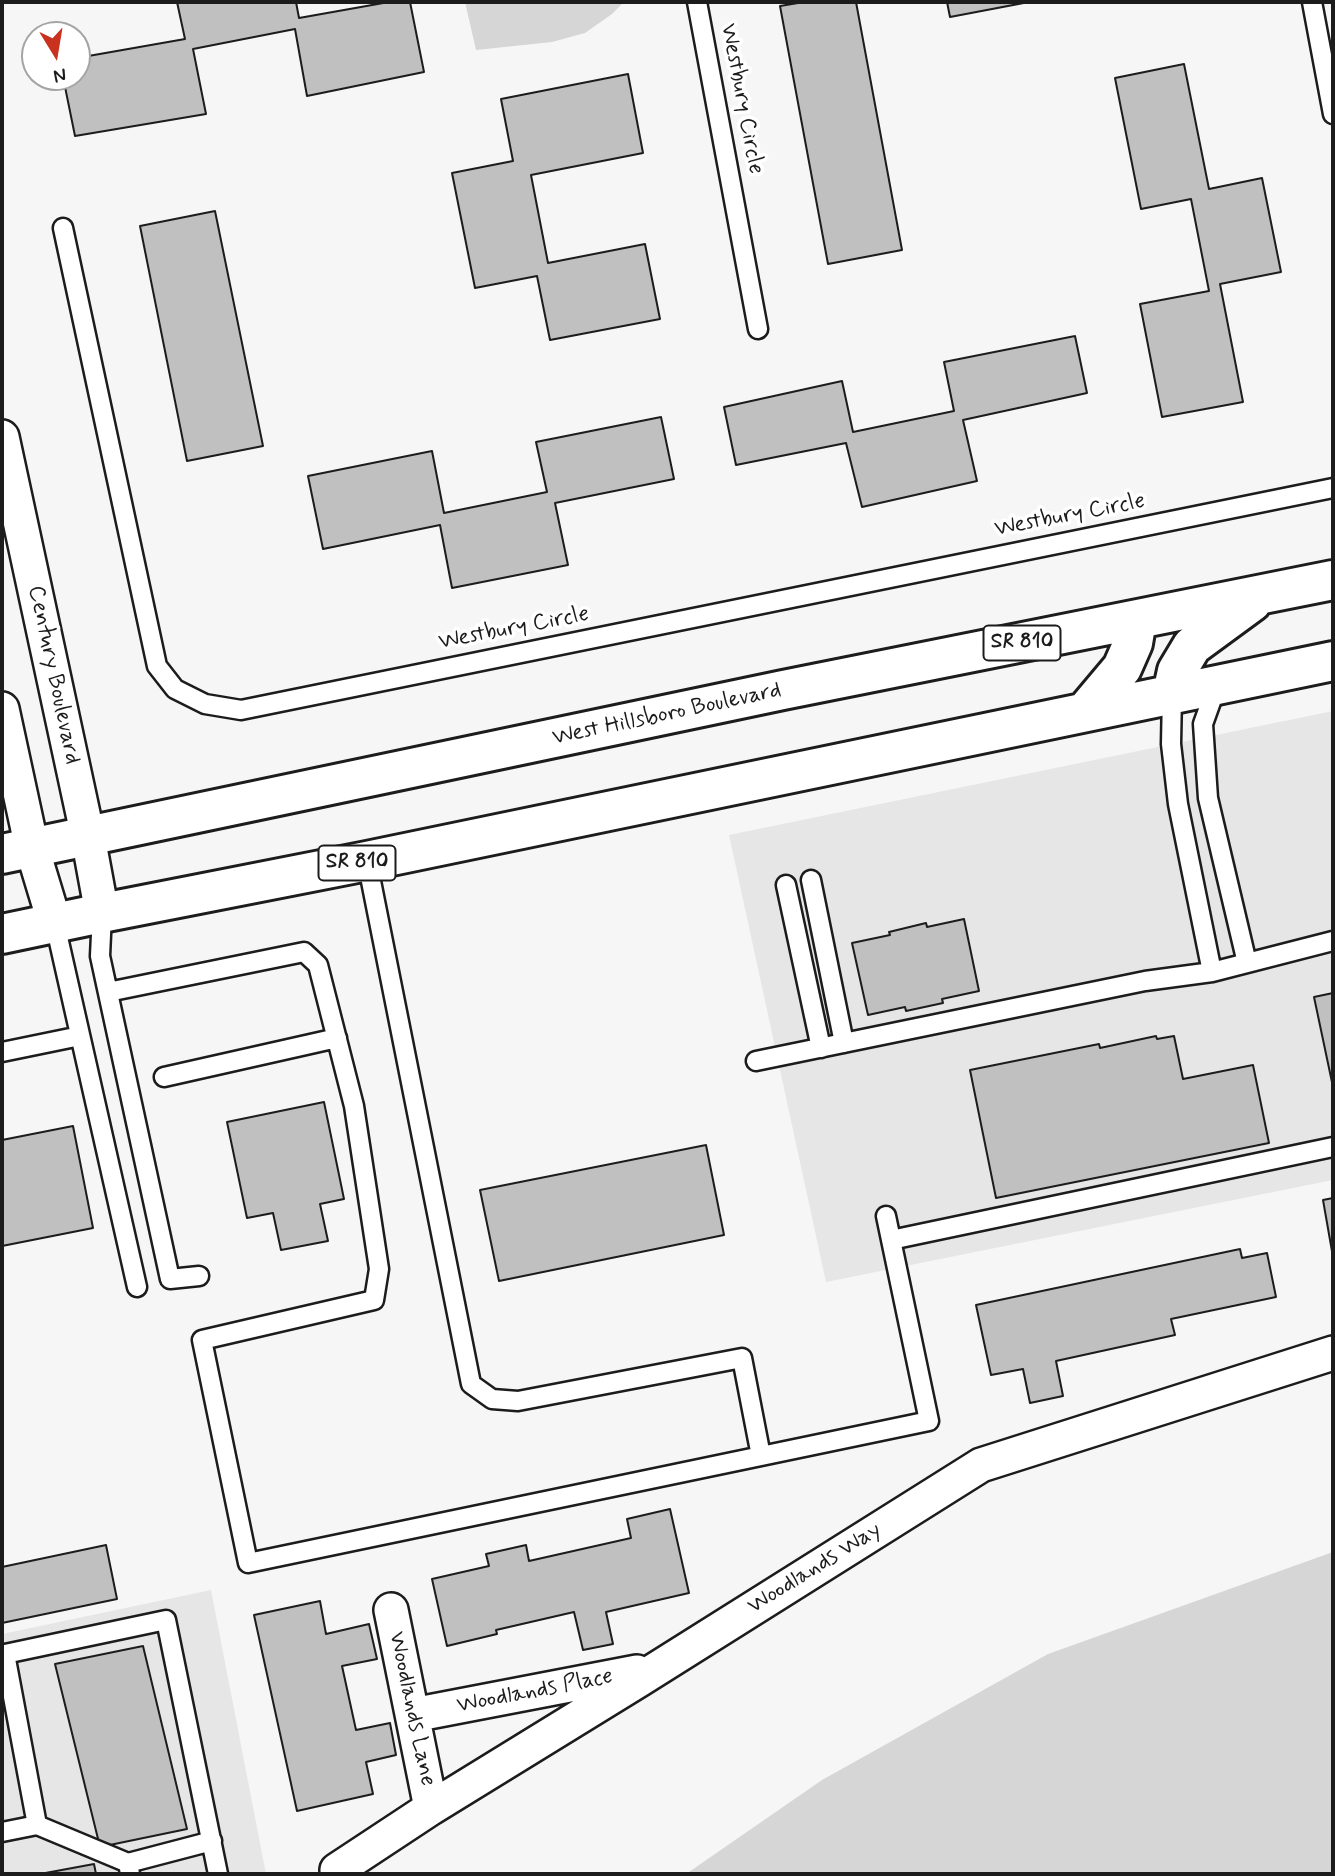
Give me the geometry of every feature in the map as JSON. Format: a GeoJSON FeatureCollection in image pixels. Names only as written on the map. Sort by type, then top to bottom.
{"type":"FeatureCollection","features":[{"type":"Feature","properties":{"kind":"main road","name":"West Hillsboro Boulevard"},"geometry":{"type":"LineString","coordinates":[[17,851],[783,690],[1333,580]]}},
{"type":"Feature","properties":{"kind":"main road"},"geometry":{"type":"LineString","coordinates":[[1172,694],[1177,671],[1192,646],[1262,595]]}},
{"type":"Feature","properties":{"kind":"main road"},"geometry":{"type":"LineString","coordinates":[[1084,712],[1122,668],[1133,643],[1137,620]]}},
{"type":"Feature","properties":{"kind":"main road","name":"SR 810"},"geometry":{"type":"LineString","coordinates":[[2,934],[1333,661]]}},
{"type":"Feature","properties":{"kind":"street","name":"Century Boulevard"},"geometry":{"type":"LineString","coordinates":[[2,437],[102,913]]}},
{"type":"Feature","properties":{"kind":"street"},"geometry":{"type":"LineString","coordinates":[[2,709],[17,851],[55,924]]}},
{"type":"Feature","properties":{"kind":"street","name":"Woodlands Way"},"geometry":{"type":"LineString","coordinates":[[337,1870],[431,1808],[981,1465],[1333,1353]]}},
{"type":"Feature","properties":{"kind":"street","name":"Woodlands Lane"},"geometry":{"type":"LineString","coordinates":[[391,1610],[431,1808]]}},
{"type":"Feature","properties":{"kind":"street","name":"Woodlands Place"},"geometry":{"type":"LineString","coordinates":[[413,1715],[657,1668]]}},
{"type":"Feature","properties":{"kind":"lane","name":"Westbury Circle"},"geometry":{"type":"LineString","coordinates":[[697,2],[758,329]]}},
{"type":"Feature","properties":{"kind":"lane"},"geometry":{"type":"LineString","coordinates":[[1312,2],[1333,114]]}},
{"type":"Feature","properties":{"kind":"lane","name":"Westbury Circle"},"geometry":{"type":"LineString","coordinates":[[63,228],[157,666],[175,689],[205,704],[241,710],[1333,488]]}},
{"type":"Feature","properties":{"kind":"lane"},"geometry":{"type":"LineString","coordinates":[[1217,685],[1203,724],[1208,797],[1247,963]]}},
{"type":"Feature","properties":{"kind":"lane"},"geometry":{"type":"LineString","coordinates":[[1172,694],[1171,744],[1178,804],[1213,972]]}},
{"type":"Feature","properties":{"kind":"lane"},"geometry":{"type":"LineString","coordinates":[[367,861],[471,1384],[492,1399],[518,1401],[742,1358],[761,1456]]}},
{"type":"Feature","properties":{"kind":"lane"},"geometry":{"type":"LineString","coordinates":[[811,880],[844,1043]]}},
{"type":"Feature","properties":{"kind":"lane"},"geometry":{"type":"LineString","coordinates":[[786,886],[821,1048]]}},
{"type":"Feature","properties":{"kind":"lane"},"geometry":{"type":"LineString","coordinates":[[102,913],[100,956],[170,1279],[199,1276]]}},
{"type":"Feature","properties":{"kind":"lane"},"geometry":{"type":"LineString","coordinates":[[55,924],[137,1287]]}},
{"type":"Feature","properties":{"kind":"lane"},"geometry":{"type":"LineString","coordinates":[[756,1062],[1145,981],[1213,972],[1333,941]]}},
{"type":"Feature","properties":{"kind":"lane"},"geometry":{"type":"LineString","coordinates":[[108,992],[304,951],[318,965],[354,1106],[379,1269],[374,1300],[202,1340],[248,1563],[929,1421],[886,1216]]}},
{"type":"Feature","properties":{"kind":"lane"},"geometry":{"type":"LineString","coordinates":[[2,1052],[80,1036]]}},
{"type":"Feature","properties":{"kind":"lane"},"geometry":{"type":"LineString","coordinates":[[164,1077],[337,1038]]}},
{"type":"Feature","properties":{"kind":"lane"},"geometry":{"type":"LineString","coordinates":[[891,1240],[1333,1147]]}},
{"type":"Feature","properties":{"kind":"lane"},"geometry":{"type":"LineString","coordinates":[[37,1825],[3,1654],[166,1619],[218,1874]]}},
{"type":"Feature","properties":{"kind":"lane"},"geometry":{"type":"LineString","coordinates":[[2,1832],[37,1825],[129,1868],[212,1841]]}},
{"type":"Feature","properties":{"kind":"shaded area"},"geometry":{"type":"Polygon","coordinates":[[[465,2],[624,2],[585,33],[552,42],[476,50],[465,2]]]}},
{"type":"Feature","properties":{"kind":"shaded area"},"geometry":{"type":"Polygon","coordinates":[[[1333,711],[1333,1180],[826,1282],[729,835],[1333,711]]]}},
{"type":"Feature","properties":{"kind":"shaded area"},"geometry":{"type":"Polygon","coordinates":[[[1333,1552],[1333,1874],[686,1874],[822,1780],[1048,1654],[1333,1552]]]}},
{"type":"Feature","properties":{"kind":"shaded area"},"geometry":{"type":"Polygon","coordinates":[[[211,1590],[266,1874],[2,1874],[2,1634],[211,1590]]]}},
{"type":"Feature","properties":{"kind":"building"},"geometry":{"type":"Polygon","coordinates":[[[177,2],[296,2],[299,18],[389,2],[410,2],[424,72],[307,96],[295,29],[193,49],[206,114],[75,136],[66,91],[91,91],[91,56],[185,39],[177,2]]]}},
{"type":"Feature","properties":{"kind":"building"},"geometry":{"type":"Polygon","coordinates":[[[804,2],[856,2],[902,250],[828,264],[780,6],[804,2]]]}},
{"type":"Feature","properties":{"kind":"building"},"geometry":{"type":"Polygon","coordinates":[[[947,2],[1029,2],[950,17],[947,2]]]}},
{"type":"Feature","properties":{"kind":"building"},"geometry":{"type":"Polygon","coordinates":[[[1184,64],[1209,189],[1262,178],[1281,272],[1220,284],[1243,402],[1162,417],[1140,304],[1209,291],[1191,199],[1141,209],[1115,78],[1184,64]]]}},
{"type":"Feature","properties":{"kind":"building"},"geometry":{"type":"Polygon","coordinates":[[[628,74],[643,153],[531,175],[548,263],[645,244],[660,319],[550,340],[537,276],[475,288],[452,173],[513,161],[501,99],[628,74]]]}},
{"type":"Feature","properties":{"kind":"building"},"geometry":{"type":"Polygon","coordinates":[[[215,211],[263,446],[187,461],[140,226],[215,211]]]}},
{"type":"Feature","properties":{"kind":"building"},"geometry":{"type":"Polygon","coordinates":[[[1075,336],[1087,393],[963,420],[977,481],[862,507],[846,443],[736,465],[724,407],[842,381],[853,432],[954,411],[944,362],[1075,336]]]}},
{"type":"Feature","properties":{"kind":"building"},"geometry":{"type":"Polygon","coordinates":[[[661,417],[674,479],[555,503],[568,565],[452,588],[440,525],[323,549],[308,476],[432,451],[444,513],[547,492],[536,442],[661,417]]]}},
{"type":"Feature","properties":{"kind":"building"},"geometry":{"type":"Polygon","coordinates":[[[964,919],[979,991],[906,1011],[905,1007],[868,1015],[852,943],[890,935],[889,932],[926,923],[927,927],[964,919]]]}},
{"type":"Feature","properties":{"kind":"building"},"geometry":{"type":"Polygon","coordinates":[[[1333,993],[1333,1087],[1314,997],[1333,993]]]}},
{"type":"Feature","properties":{"kind":"building"},"geometry":{"type":"Polygon","coordinates":[[[1156,1036],[1157,1039],[1174,1036],[1183,1079],[1253,1065],[1269,1143],[996,1198],[970,1070],[1099,1044],[1100,1048],[1156,1036]]]}},
{"type":"Feature","properties":{"kind":"building"},"geometry":{"type":"Polygon","coordinates":[[[324,1102],[344,1199],[320,1204],[328,1241],[281,1250],[273,1213],[247,1218],[227,1122],[324,1102]]]}},
{"type":"Feature","properties":{"kind":"building"},"geometry":{"type":"Polygon","coordinates":[[[73,1126],[93,1228],[2,1246],[2,1140],[73,1126]]]}},
{"type":"Feature","properties":{"kind":"building"},"geometry":{"type":"Polygon","coordinates":[[[706,1145],[724,1235],[499,1281],[480,1190],[706,1145]]]}},
{"type":"Feature","properties":{"kind":"building"},"geometry":{"type":"Polygon","coordinates":[[[1333,1198],[1333,1257],[1323,1200],[1333,1198]]]}},
{"type":"Feature","properties":{"kind":"building"},"geometry":{"type":"Polygon","coordinates":[[[1240,1249],[1242,1258],[1267,1253],[1276,1297],[1171,1319],[1175,1335],[1056,1361],[1063,1396],[1030,1403],[1023,1369],[991,1375],[976,1305],[1240,1249]]]}},
{"type":"Feature","properties":{"kind":"building"},"geometry":{"type":"Polygon","coordinates":[[[670,1509],[689,1593],[606,1612],[613,1644],[583,1650],[574,1612],[496,1630],[497,1634],[447,1646],[432,1579],[489,1566],[486,1554],[526,1545],[529,1561],[631,1538],[627,1519],[670,1509]]]}},
{"type":"Feature","properties":{"kind":"building"},"geometry":{"type":"Polygon","coordinates":[[[106,1545],[117,1599],[2,1623],[2,1567],[106,1545]]]}},
{"type":"Feature","properties":{"kind":"building"},"geometry":{"type":"Polygon","coordinates":[[[320,1601],[326,1634],[369,1624],[377,1659],[342,1666],[356,1730],[390,1723],[396,1755],[366,1762],[373,1794],[297,1811],[254,1615],[320,1601]]]}},
{"type":"Feature","properties":{"kind":"building"},"geometry":{"type":"Polygon","coordinates":[[[143,1646],[187,1829],[100,1847],[55,1664],[143,1646]]]}},
{"type":"Feature","properties":{"kind":"building"},"geometry":{"type":"Polygon","coordinates":[[[94,1864],[96,1874],[40,1874],[94,1864]]]}}]}
